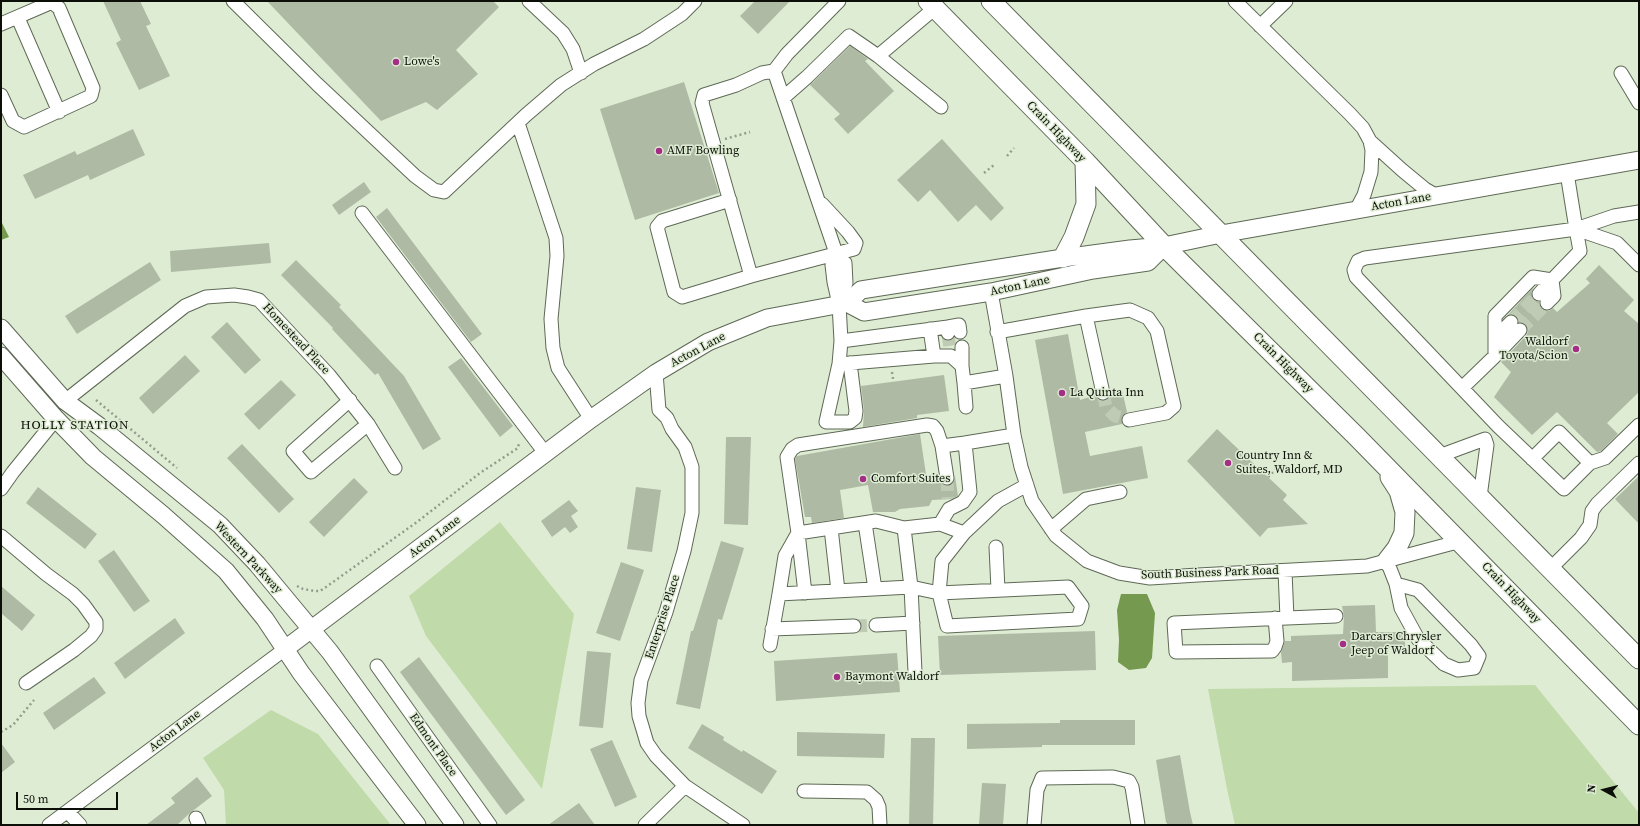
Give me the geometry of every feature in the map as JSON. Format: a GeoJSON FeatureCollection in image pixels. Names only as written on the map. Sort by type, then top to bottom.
{"type":"FeatureCollection","features":[{"type":"Feature","properties":{"kind":"highway"},"geometry":{"type":"LineString","coordinates":[[991,1],[1639,659]]}},
{"type":"Feature","properties":{"kind":"highway","name":"Crain Highway"},"geometry":{"type":"LineString","coordinates":[[931,5],[1085,161],[1164,246],[1461,541],[1639,724]]}},
{"type":"Feature","properties":{"kind":"highway"},"geometry":{"type":"LineString","coordinates":[[1063,258],[1074,237],[1086,204],[1085,161]]}},
{"type":"Feature","properties":{"kind":"highway"},"geometry":{"type":"LineString","coordinates":[[1357,437],[1387,472],[1399,491],[1405,512],[1404,533],[1397,548],[1387,561]]}},
{"type":"Feature","properties":{"kind":"main road","name":"Acton Lane"},"geometry":{"type":"LineString","coordinates":[[285,649],[546,454],[591,418],[656,372],[708,342],[766,318],[843,304],[861,290],[1130,248],[1164,246],[1222,234],[1639,160]]}},
{"type":"Feature","properties":{"kind":"main road","name":"Acton Lane"},"geometry":{"type":"LineString","coordinates":[[843,304],[864,312],[991,292],[1093,270],[1148,262],[1164,246]]}},
{"type":"Feature","properties":{"kind":"main road","name":"Western Parkway"},"geometry":{"type":"LineString","coordinates":[[1,328],[65,401],[99,426],[220,525],[257,564],[312,629],[455,825]]}},
{"type":"Feature","properties":{"kind":"main road"},"geometry":{"type":"LineString","coordinates":[[1,356],[56,419],[94,457],[163,515],[226,571],[265,619],[301,673],[417,825]]}},
{"type":"Feature","properties":{"kind":"street"},"geometry":{"type":"LineString","coordinates":[[233,1],[317,84],[415,176],[434,190],[444,192],[562,84],[644,39],[682,14],[695,1]]}},
{"type":"Feature","properties":{"kind":"street"},"geometry":{"type":"LineString","coordinates":[[529,1],[563,33],[573,49],[581,73]]}},
{"type":"Feature","properties":{"kind":"street"},"geometry":{"type":"LineString","coordinates":[[751,276],[702,103],[704,95],[762,73],[774,71],[787,54],[839,1]]}},
{"type":"Feature","properties":{"kind":"street"},"geometry":{"type":"LineString","coordinates":[[1235,1],[1350,114],[1363,128],[1370,141],[1407,175],[1437,196]]}},
{"type":"Feature","properties":{"kind":"street"},"geometry":{"type":"LineString","coordinates":[[1260,26],[1286,1]]}},
{"type":"Feature","properties":{"kind":"street"},"geometry":{"type":"LineString","coordinates":[[1,24],[18,18],[52,2],[59,8],[93,88],[90,96],[59,112],[24,127],[13,121],[1,95]]}},
{"type":"Feature","properties":{"kind":"street"},"geometry":{"type":"LineString","coordinates":[[878,56],[931,5]]}},
{"type":"Feature","properties":{"kind":"street"},"geometry":{"type":"LineString","coordinates":[[18,18],[59,112]]}},
{"type":"Feature","properties":{"kind":"street"},"geometry":{"type":"LineString","coordinates":[[783,98],[849,36],[878,56],[941,107]]}},
{"type":"Feature","properties":{"kind":"street"},"geometry":{"type":"LineString","coordinates":[[774,71],[820,202],[837,256],[845,263],[846,283],[840,340],[844,364],[934,356],[955,350],[962,366],[966,406]]}},
{"type":"Feature","properties":{"kind":"street"},"geometry":{"type":"LineString","coordinates":[[1621,73],[1639,103]]}},
{"type":"Feature","properties":{"kind":"street"},"geometry":{"type":"LineString","coordinates":[[518,123],[556,238],[557,256],[551,319],[553,348],[558,368],[591,418]]}},
{"type":"Feature","properties":{"kind":"street"},"geometry":{"type":"LineString","coordinates":[[1356,210],[1364,195],[1371,172],[1372,156],[1370,141]]}},
{"type":"Feature","properties":{"kind":"street"},"geometry":{"type":"LineString","coordinates":[[1543,298],[1552,280],[1580,251],[1567,173]]}},
{"type":"Feature","properties":{"kind":"street"},"geometry":{"type":"LineString","coordinates":[[730,200],[662,220],[657,227],[674,292],[682,297],[751,276],[837,256],[854,249],[856,243],[848,232],[820,202]]}},
{"type":"Feature","properties":{"kind":"street"},"geometry":{"type":"LineString","coordinates":[[1639,212],[1614,216],[1576,229],[1366,258],[1358,262],[1354,270],[1356,278],[1498,426],[1564,489],[1590,463],[1605,458],[1639,425]]}},
{"type":"Feature","properties":{"kind":"street"},"geometry":{"type":"LineString","coordinates":[[362,214],[546,454]]}},
{"type":"Feature","properties":{"kind":"street"},"geometry":{"type":"LineString","coordinates":[[1576,229],[1617,243],[1639,265]]}},
{"type":"Feature","properties":{"kind":"street"},"geometry":{"type":"LineString","coordinates":[[1495,356],[1495,316],[1533,277],[1552,280]]}},
{"type":"Feature","properties":{"kind":"street","name":"South Business Park Road"},"geometry":{"type":"LineString","coordinates":[[991,292],[1006,376],[1014,435],[1021,467],[1032,501],[1056,536],[1087,561],[1119,573],[1150,578],[1367,566],[1461,541]]}},
{"type":"Feature","properties":{"kind":"street","name":"Homestead Place"},"geometry":{"type":"LineString","coordinates":[[65,401],[185,306],[206,297],[234,295],[259,300],[329,375],[350,400],[368,424],[395,468]]}},
{"type":"Feature","properties":{"kind":"street"},"geometry":{"type":"LineString","coordinates":[[997,332],[1086,316],[1130,310],[1148,318],[1157,331],[1174,406],[1166,413],[1128,420]]}},
{"type":"Feature","properties":{"kind":"street"},"geometry":{"type":"LineString","coordinates":[[1086,316],[1103,393]]}},
{"type":"Feature","properties":{"kind":"street"},"geometry":{"type":"LineString","coordinates":[[1462,388],[1495,356],[1516,326],[1495,338]]}},
{"type":"Feature","properties":{"kind":"street"},"geometry":{"type":"LineString","coordinates":[[840,340],[930,329],[952,331]]}},
{"type":"Feature","properties":{"kind":"street"},"geometry":{"type":"LineString","coordinates":[[930,329],[934,356]]}},
{"type":"Feature","properties":{"kind":"street","name":"Enterprise Place"},"geometry":{"type":"LineString","coordinates":[[656,372],[659,410],[667,418],[672,429],[685,447],[692,467],[692,514],[684,551],[666,612],[641,680],[638,703],[639,716],[647,743],[656,756],[685,786],[744,825]]}},
{"type":"Feature","properties":{"kind":"street"},"geometry":{"type":"LineString","coordinates":[[964,383],[1006,376]]}},
{"type":"Feature","properties":{"kind":"street"},"geometry":{"type":"LineString","coordinates":[[350,400],[293,451],[310,472],[368,424]]}},
{"type":"Feature","properties":{"kind":"street"},"geometry":{"type":"LineString","coordinates":[[1,489],[56,419]]}},
{"type":"Feature","properties":{"kind":"street"},"geometry":{"type":"LineString","coordinates":[[805,593],[787,457],[792,448],[798,445],[927,425],[933,426],[942,446],[947,478]]}},
{"type":"Feature","properties":{"kind":"street"},"geometry":{"type":"LineString","coordinates":[[1439,456],[1485,440],[1498,426]]}},
{"type":"Feature","properties":{"kind":"street"},"geometry":{"type":"LineString","coordinates":[[1532,459],[1559,432],[1590,463]]}},
{"type":"Feature","properties":{"kind":"street"},"geometry":{"type":"LineString","coordinates":[[942,446],[1014,435]]}},
{"type":"Feature","properties":{"kind":"street"},"geometry":{"type":"LineString","coordinates":[[1480,498],[1487,444],[1485,440]]}},
{"type":"Feature","properties":{"kind":"street"},"geometry":{"type":"LineString","coordinates":[[940,524],[948,504],[963,502],[970,492],[965,443]]}},
{"type":"Feature","properties":{"kind":"street"},"geometry":{"type":"LineString","coordinates":[[1550,569],[1581,538],[1590,524],[1592,511],[1597,504],[1639,463]]}},
{"type":"Feature","properties":{"kind":"street"},"geometry":{"type":"LineString","coordinates":[[779,594],[911,587],[939,593],[1068,587],[1082,606],[1078,619],[947,626],[939,593],[942,561],[964,533],[998,501],[1027,485]]}},
{"type":"Feature","properties":{"kind":"street"},"geometry":{"type":"LineString","coordinates":[[1051,529],[1086,499],[1120,492]]}},
{"type":"Feature","properties":{"kind":"street"},"geometry":{"type":"LineString","coordinates":[[798,533],[876,521],[904,528],[940,524],[964,533]]}},
{"type":"Feature","properties":{"kind":"street"},"geometry":{"type":"LineString","coordinates":[[865,523],[875,589]]}},
{"type":"Feature","properties":{"kind":"street"},"geometry":{"type":"LineString","coordinates":[[831,528],[838,591]]}},
{"type":"Feature","properties":{"kind":"street"},"geometry":{"type":"LineString","coordinates":[[904,528],[911,587],[915,672]]}},
{"type":"Feature","properties":{"kind":"street"},"geometry":{"type":"LineString","coordinates":[[770,645],[785,556],[798,533]]}},
{"type":"Feature","properties":{"kind":"street"},"geometry":{"type":"LineString","coordinates":[[1,536],[46,574],[73,594],[83,604],[96,622],[96,629],[91,636],[74,650],[26,683]]}},
{"type":"Feature","properties":{"kind":"street"},"geometry":{"type":"LineString","coordinates":[[996,547],[998,590]]}},
{"type":"Feature","properties":{"kind":"street"},"geometry":{"type":"LineString","coordinates":[[1387,561],[1396,584],[1401,608],[1418,639],[1444,664],[1458,670],[1474,668],[1480,656],[1471,645],[1418,590],[1396,584]]}},
{"type":"Feature","properties":{"kind":"street"},"geometry":{"type":"LineString","coordinates":[[1285,570],[1281,618],[1277,641],[1272,651],[1176,652],[1174,623],[1281,618],[1336,616]]}},
{"type":"Feature","properties":{"kind":"street"},"geometry":{"type":"LineString","coordinates":[[876,625],[913,623]]}},
{"type":"Feature","properties":{"kind":"street"},"geometry":{"type":"LineString","coordinates":[[772,629],[854,626]]}},
{"type":"Feature","properties":{"kind":"street","name":"Acton Lane"},"geometry":{"type":"LineString","coordinates":[[50,825],[285,649]]}},
{"type":"Feature","properties":{"kind":"street","name":"Edmont Place"},"geometry":{"type":"LineString","coordinates":[[377,666],[490,825]]}},
{"type":"Feature","properties":{"kind":"street"},"geometry":{"type":"LineString","coordinates":[[1034,825],[1037,790],[1042,778],[1113,777],[1129,782],[1132,787],[1138,825]]}},
{"type":"Feature","properties":{"kind":"street"},"geometry":{"type":"LineString","coordinates":[[645,825],[685,786]]}},
{"type":"Feature","properties":{"kind":"street"},"geometry":{"type":"LineString","coordinates":[[804,791],[867,792],[876,800],[879,807],[880,825]]}},
{"type":"Feature","properties":{"kind":"street"},"geometry":{"type":"LineString","coordinates":[[68,812],[80,825]]}},
{"type":"Feature","properties":{"kind":"path"},"geometry":{"type":"LineString","coordinates":[[720,140],[750,132]]}},
{"type":"Feature","properties":{"kind":"path"},"geometry":{"type":"LineString","coordinates":[[1007,156],[1014,148]]}},
{"type":"Feature","properties":{"kind":"path"},"geometry":{"type":"LineString","coordinates":[[984,173],[994,165]]}},
{"type":"Feature","properties":{"kind":"path"},"geometry":{"type":"LineString","coordinates":[[293,583],[298,588],[310,591],[320,591],[417,522],[480,473],[518,448],[519,443]]}},
{"type":"Feature","properties":{"kind":"path"},"geometry":{"type":"LineString","coordinates":[[1268,477],[1280,465]]}},
{"type":"Feature","properties":{"kind":"path"},"geometry":{"type":"LineString","coordinates":[[1,732],[13,725],[34,700]]}},
{"type":"Feature","properties":{"kind":"shaded area"},"geometry":{"type":"Polygon","coordinates":[[[1,221],[9,237],[1,240],[1,221]]]}},
{"type":"Feature","properties":{"kind":"shaded area"},"geometry":{"type":"Polygon","coordinates":[[[500,522],[574,614],[542,789],[426,636],[409,596],[500,522]]]}},
{"type":"Feature","properties":{"kind":"shaded area"},"geometry":{"type":"Polygon","coordinates":[[[1121,594],[1147,594],[1155,613],[1152,658],[1146,668],[1129,670],[1118,662],[1119,640],[1117,610],[1121,594]]]}},
{"type":"Feature","properties":{"kind":"shaded area"},"geometry":{"type":"Polygon","coordinates":[[[1535,685],[1639,813],[1639,825],[1235,825],[1208,689],[1535,685]]]}},
{"type":"Feature","properties":{"kind":"shaded area"},"geometry":{"type":"Polygon","coordinates":[[[271,710],[318,734],[391,825],[226,825],[224,790],[203,758],[271,710]]]}},
{"type":"Feature","properties":{"kind":"building"},"geometry":{"type":"Polygon","coordinates":[[[103,1],[140,1],[151,24],[146,26],[170,76],[139,90],[116,43],[121,40],[103,1]]]}},
{"type":"Feature","properties":{"kind":"building","name":"Lowe's"},"geometry":{"type":"Polygon","coordinates":[[[267,1],[493,1],[499,7],[456,50],[478,74],[437,110],[426,102],[381,121],[267,1]]]}},
{"type":"Feature","properties":{"kind":"building"},"geometry":{"type":"Polygon","coordinates":[[[755,1],[790,1],[758,34],[740,16],[755,1]]]}},
{"type":"Feature","properties":{"kind":"building"},"geometry":{"type":"Polygon","coordinates":[[[850,46],[868,59],[865,61],[894,91],[848,134],[834,119],[840,114],[810,85],[850,46]]]}},
{"type":"Feature","properties":{"kind":"building","name":"AMF Bowling"},"geometry":{"type":"Polygon","coordinates":[[[684,82],[719,193],[635,220],[600,109],[684,82]]]}},
{"type":"Feature","properties":{"kind":"building"},"geometry":{"type":"Polygon","coordinates":[[[133,129],[145,155],[90,180],[88,175],[35,199],[23,175],[75,151],[77,155],[133,129]]]}},
{"type":"Feature","properties":{"kind":"building"},"geometry":{"type":"Polygon","coordinates":[[[942,139],[1004,208],[991,221],[976,205],[958,222],[930,190],[918,202],[897,180],[942,139]]]}},
{"type":"Feature","properties":{"kind":"building"},"geometry":{"type":"Polygon","coordinates":[[[364,182],[371,192],[339,215],[332,205],[364,182]]]}},
{"type":"Feature","properties":{"kind":"building"},"geometry":{"type":"Polygon","coordinates":[[[387,208],[482,334],[471,342],[376,217],[387,208]]]}},
{"type":"Feature","properties":{"kind":"building"},"geometry":{"type":"Polygon","coordinates":[[[269,243],[271,263],[171,272],[170,251],[269,243]]]}},
{"type":"Feature","properties":{"kind":"building"},"geometry":{"type":"Polygon","coordinates":[[[296,260],[341,305],[339,307],[404,376],[441,439],[423,450],[378,373],[375,375],[332,329],[333,328],[281,275],[296,260]]]}},
{"type":"Feature","properties":{"kind":"building"},"geometry":{"type":"Polygon","coordinates":[[[150,262],[161,280],[77,334],[65,316],[150,262]]]}},
{"type":"Feature","properties":{"kind":"building","name":"Waldorf Toyota/Scion"},"geometry":{"type":"Polygon","coordinates":[[[1599,265],[1634,300],[1624,311],[1639,324],[1639,392],[1607,423],[1618,434],[1601,451],[1597,452],[1557,412],[1532,435],[1494,397],[1511,372],[1501,362],[1528,332],[1526,325],[1519,322],[1516,316],[1513,314],[1507,316],[1533,288],[1532,297],[1534,300],[1539,302],[1541,308],[1549,311],[1553,308],[1557,312],[1590,283],[1586,279],[1599,265]]]}},
{"type":"Feature","properties":{"kind":"building"},"geometry":{"type":"Polygon","coordinates":[[[227,322],[261,360],[245,374],[211,337],[227,322]]]}},
{"type":"Feature","properties":{"kind":"building","name":"La Quinta Inn"},"geometry":{"type":"Polygon","coordinates":[[[1068,334],[1080,400],[1096,395],[1100,400],[1105,401],[1109,399],[1111,392],[1122,390],[1127,412],[1122,417],[1122,424],[1085,432],[1090,456],[1142,446],[1148,478],[1063,494],[1035,340],[1068,334]]]}},
{"type":"Feature","properties":{"kind":"building"},"geometry":{"type":"Polygon","coordinates":[[[185,355],[200,371],[153,414],[139,398],[185,355]]]}},
{"type":"Feature","properties":{"kind":"building"},"geometry":{"type":"Polygon","coordinates":[[[461,358],[513,426],[500,437],[448,367],[461,358]]]}},
{"type":"Feature","properties":{"kind":"building"},"geometry":{"type":"Polygon","coordinates":[[[944,375],[949,411],[917,415],[917,418],[863,427],[864,410],[861,386],[944,375]]]}},
{"type":"Feature","properties":{"kind":"building"},"geometry":{"type":"Polygon","coordinates":[[[281,380],[296,395],[259,430],[244,414],[281,380]]]}},
{"type":"Feature","properties":{"kind":"building"},"geometry":{"type":"Polygon","coordinates":[[[1217,429],[1287,495],[1283,500],[1308,524],[1268,528],[1260,537],[1187,461],[1217,429]]]}},
{"type":"Feature","properties":{"kind":"building","name":"Comfort Suites"},"geometry":{"type":"Polygon","coordinates":[[[920,434],[927,481],[939,479],[944,485],[949,486],[954,481],[955,476],[958,496],[951,499],[932,500],[929,506],[900,509],[895,512],[873,512],[868,485],[840,490],[844,518],[812,523],[811,517],[805,517],[795,459],[797,456],[920,434]]]}},
{"type":"Feature","properties":{"kind":"building"},"geometry":{"type":"Polygon","coordinates":[[[726,437],[751,437],[748,525],[724,524],[726,437]]]}},
{"type":"Feature","properties":{"kind":"building"},"geometry":{"type":"Polygon","coordinates":[[[242,444],[294,499],[279,513],[227,458],[242,444]]]}},
{"type":"Feature","properties":{"kind":"building"},"geometry":{"type":"Polygon","coordinates":[[[1639,476],[1639,524],[1615,499],[1639,476]]]}},
{"type":"Feature","properties":{"kind":"building"},"geometry":{"type":"Polygon","coordinates":[[[354,478],[368,492],[324,537],[309,522],[354,478]]]}},
{"type":"Feature","properties":{"kind":"building"},"geometry":{"type":"Polygon","coordinates":[[[38,487],[97,534],[85,549],[26,503],[38,487]]]}},
{"type":"Feature","properties":{"kind":"building"},"geometry":{"type":"Polygon","coordinates":[[[636,487],[661,490],[652,552],[627,549],[636,487]]]}},
{"type":"Feature","properties":{"kind":"building"},"geometry":{"type":"Polygon","coordinates":[[[569,500],[578,511],[571,516],[578,527],[570,533],[565,527],[552,537],[541,521],[569,500]]]}},
{"type":"Feature","properties":{"kind":"building"},"geometry":{"type":"Polygon","coordinates":[[[721,541],[744,548],[722,620],[718,619],[700,709],[676,704],[691,631],[693,631],[721,541]]]}},
{"type":"Feature","properties":{"kind":"building"},"geometry":{"type":"Polygon","coordinates":[[[114,550],[150,601],[134,612],[98,561],[114,550]]]}},
{"type":"Feature","properties":{"kind":"building"},"geometry":{"type":"Polygon","coordinates":[[[621,562],[644,570],[620,641],[596,633],[621,562]]]}},
{"type":"Feature","properties":{"kind":"building"},"geometry":{"type":"Polygon","coordinates":[[[1,586],[35,615],[22,631],[1,613],[1,586]]]}},
{"type":"Feature","properties":{"kind":"building","name":"Darcars Chrysler Jeep of Waldorf"},"geometry":{"type":"Polygon","coordinates":[[[1375,605],[1376,632],[1405,632],[1405,647],[1388,648],[1388,678],[1292,681],[1292,662],[1282,663],[1281,652],[1285,641],[1291,641],[1291,636],[1343,634],[1344,616],[1342,606],[1375,605]]]}},
{"type":"Feature","properties":{"kind":"building"},"geometry":{"type":"Polygon","coordinates":[[[175,618],[185,633],[125,679],[114,663],[175,618]]]}},
{"type":"Feature","properties":{"kind":"building"},"geometry":{"type":"Polygon","coordinates":[[[1095,631],[1096,670],[940,675],[938,636],[1095,631]]]}},
{"type":"Feature","properties":{"kind":"building"},"geometry":{"type":"Polygon","coordinates":[[[587,651],[611,653],[603,728],[579,726],[587,651]]]}},
{"type":"Feature","properties":{"kind":"building","name":"Baymont Waldorf"},"geometry":{"type":"Polygon","coordinates":[[[897,653],[900,692],[776,701],[774,661],[897,653]]]}},
{"type":"Feature","properties":{"kind":"building"},"geometry":{"type":"Polygon","coordinates":[[[419,657],[525,800],[506,815],[400,672],[419,657]]]}},
{"type":"Feature","properties":{"kind":"building"},"geometry":{"type":"Polygon","coordinates":[[[94,677],[106,693],[54,730],[43,713],[94,677]]]}},
{"type":"Feature","properties":{"kind":"building"},"geometry":{"type":"Polygon","coordinates":[[[1060,720],[1135,720],[1135,745],[1042,745],[1042,747],[967,749],[967,724],[1060,723],[1060,720]]]}},
{"type":"Feature","properties":{"kind":"building"},"geometry":{"type":"Polygon","coordinates":[[[702,724],[724,737],[723,740],[742,752],[743,750],[777,771],[762,794],[688,748],[702,724]]]}},
{"type":"Feature","properties":{"kind":"building"},"geometry":{"type":"Polygon","coordinates":[[[797,732],[885,734],[884,758],[797,756],[797,732]]]}},
{"type":"Feature","properties":{"kind":"building"},"geometry":{"type":"Polygon","coordinates":[[[911,738],[935,738],[933,825],[909,825],[911,738]]]}},
{"type":"Feature","properties":{"kind":"building"},"geometry":{"type":"Polygon","coordinates":[[[612,740],[637,797],[615,807],[590,749],[612,740]]]}},
{"type":"Feature","properties":{"kind":"building"},"geometry":{"type":"Polygon","coordinates":[[[1,743],[15,762],[1,773],[1,743]]]}},
{"type":"Feature","properties":{"kind":"building"},"geometry":{"type":"Polygon","coordinates":[[[1180,755],[1193,825],[1168,825],[1166,822],[1156,760],[1180,755]]]}},
{"type":"Feature","properties":{"kind":"building"},"geometry":{"type":"Polygon","coordinates":[[[197,777],[212,796],[177,825],[146,825],[175,803],[171,798],[197,777]]]}},
{"type":"Feature","properties":{"kind":"building"},"geometry":{"type":"Polygon","coordinates":[[[982,783],[1006,784],[1003,825],[979,825],[982,783]]]}},
{"type":"Feature","properties":{"kind":"building"},"geometry":{"type":"Polygon","coordinates":[[[579,803],[595,825],[548,825],[579,803]]]}},
{"type":"Feature","properties":{"kind":"tunnel"},"geometry":{"type":"LineString","coordinates":[[1511,322],[1539,294]]}},
{"type":"Feature","properties":{"kind":"tunnel"},"geometry":{"type":"LineString","coordinates":[[1520,330],[1547,303]]}},
{"type":"Feature","properties":{"kind":"tunnel"},"geometry":{"type":"LineString","coordinates":[[948,333],[950,349]]}},
{"type":"Feature","properties":{"kind":"tunnel"},"geometry":{"type":"LineString","coordinates":[[1103,393],[1106,407],[1115,416],[1129,420]]}},
{"type":"Feature","properties":{"kind":"tunnel"},"geometry":{"type":"LineString","coordinates":[[947,478],[948,499]]}},
{"type":"Feature","properties":{"kind":"tunnel"},"geometry":{"type":"LineString","coordinates":[[854,626],[876,625]]}},
{"type":"Feature","properties":{"kind":"place","name":"Lowe's"},"geometry":{"type":"Point","coordinates":[396,62]}},
{"type":"Feature","properties":{"kind":"place","name":"AMF Bowling"},"geometry":{"type":"Point","coordinates":[659,151]}},
{"type":"Feature","properties":{"kind":"place","name":"Waldorf Toyota/Scion"},"geometry":{"type":"Point","coordinates":[1576,349]}},
{"type":"Feature","properties":{"kind":"place","name":"La Quinta Inn"},"geometry":{"type":"Point","coordinates":[1062,393]}},
{"type":"Feature","properties":{"kind":"place","name":"Country Inn & Suites, Waldorf, MD"},"geometry":{"type":"Point","coordinates":[1228,463]}},
{"type":"Feature","properties":{"kind":"place","name":"Comfort Suites"},"geometry":{"type":"Point","coordinates":[863,479]}},
{"type":"Feature","properties":{"kind":"place","name":"Darcars Chrysler Jeep of Waldorf"},"geometry":{"type":"Point","coordinates":[1343,644]}},
{"type":"Feature","properties":{"kind":"place","name":"Baymont Waldorf"},"geometry":{"type":"Point","coordinates":[837,677]}},
{"type":"Feature","properties":{"kind":"district","name":"HOLLY STATION"},"geometry":{"type":"Point","coordinates":[75,426]}}]}
